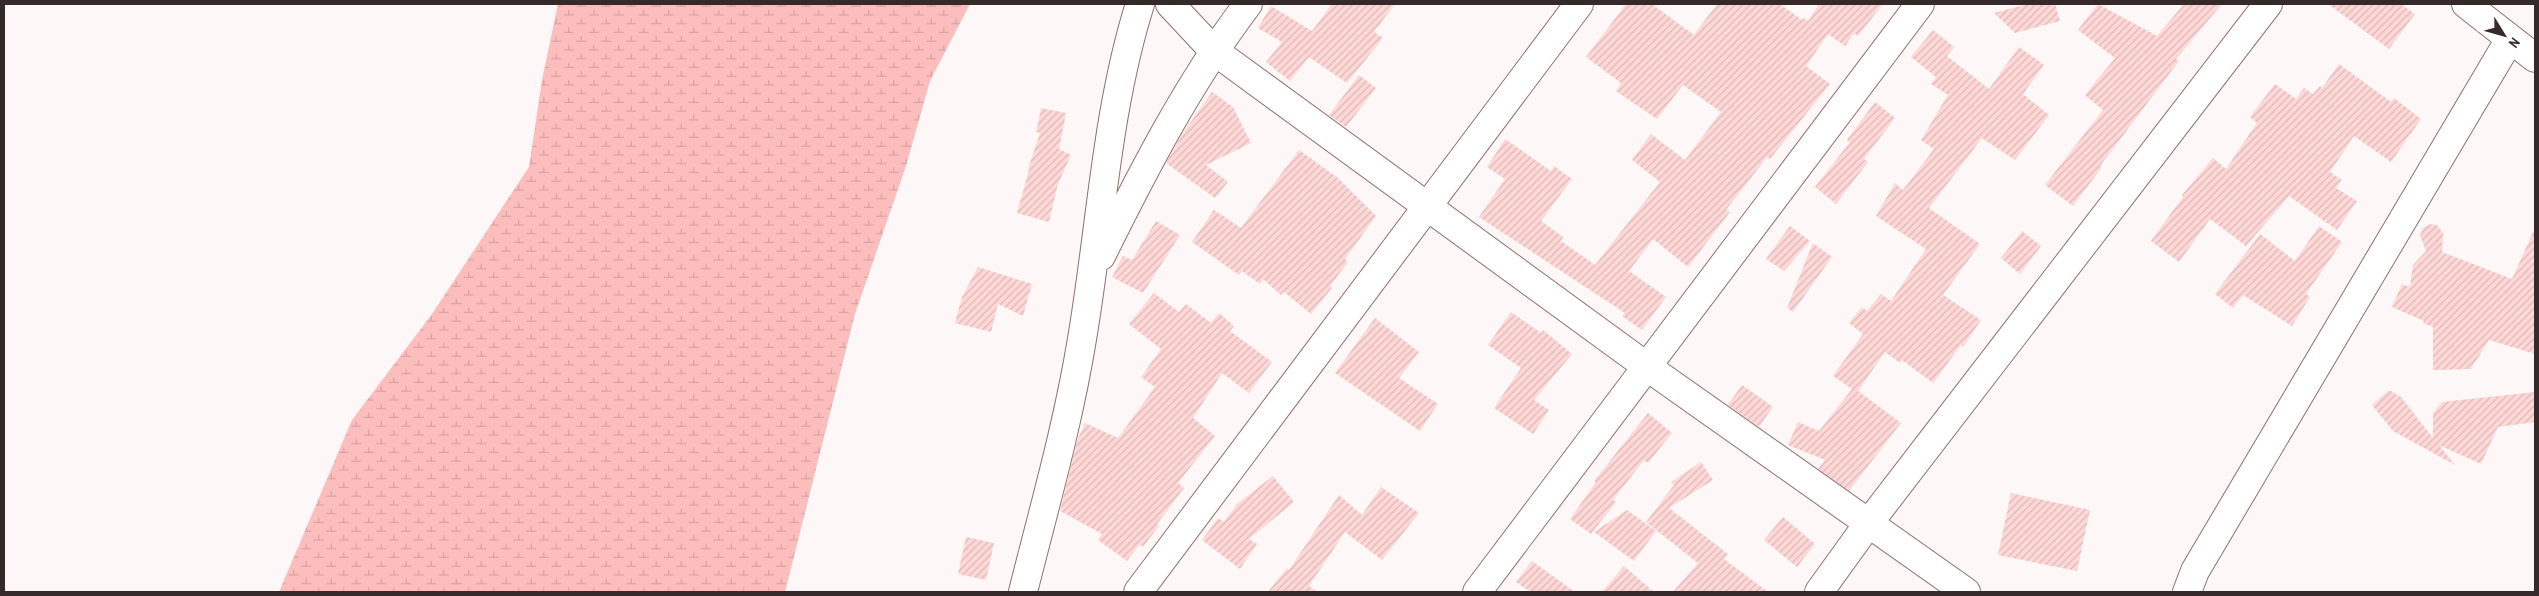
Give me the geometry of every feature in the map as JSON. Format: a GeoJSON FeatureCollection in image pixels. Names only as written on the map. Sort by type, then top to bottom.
{"type":"FeatureCollection","features":[{"type":"Feature","properties":{"kind":"street"},"geometry":{"type":"LineString","coordinates":[[1023,592],[1066,426],[1129,40],[1140,4]]}},
{"type":"Feature","properties":{"kind":"street"},"geometry":{"type":"LineString","coordinates":[[1170,4],[1214,50],[1646,366],[1966,592]]}},
{"type":"Feature","properties":{"kind":"street"},"geometry":{"type":"LineString","coordinates":[[1090,278],[1140,178],[1214,50],[1248,4]]}},
{"type":"Feature","properties":{"kind":"street"},"geometry":{"type":"LineString","coordinates":[[1138,592],[1579,4]]}},
{"type":"Feature","properties":{"kind":"street"},"geometry":{"type":"LineString","coordinates":[[1477,592],[1920,4]]}},
{"type":"Feature","properties":{"kind":"street"},"geometry":{"type":"LineString","coordinates":[[1819,592],[1868,524],[2268,4]]}},
{"type":"Feature","properties":{"kind":"street"},"geometry":{"type":"LineString","coordinates":[[2466,4],[2535,58]]}},
{"type":"Feature","properties":{"kind":"street"},"geometry":{"type":"LineString","coordinates":[[2186,592],[2195,571],[2510,39]]}},
{"type":"Feature","properties":{"kind":"green space"},"geometry":{"type":"Polygon","coordinates":[[[558,4],[970,4],[930,81],[906,166],[855,314],[785,592],[279,592],[352,420],[432,314],[529,167],[542,80],[558,4]]]}},
{"type":"Feature","properties":{"kind":"building"},"geometry":{"type":"Polygon","coordinates":[[[1332,4],[1395,4],[1374,32],[1383,38],[1347,83],[1309,57],[1290,81],[1266,62],[1282,42],[1258,28],[1271,6],[1312,31],[1332,4]]]}},
{"type":"Feature","properties":{"kind":"building"},"geometry":{"type":"Polygon","coordinates":[[[1626,4],[1652,4],[1694,35],[1717,4],[1780,4],[1802,20],[1804,18],[1808,21],[1819,4],[1883,4],[1858,36],[1854,33],[1845,46],[1828,34],[1806,66],[1830,84],[1770,159],[1767,157],[1726,210],[1730,212],[1688,267],[1653,239],[1629,271],[1666,297],[1642,330],[1622,316],[1625,313],[1479,217],[1505,179],[1487,167],[1505,139],[1551,171],[1554,166],[1572,179],[1541,221],[1563,237],[1561,241],[1595,265],[1660,182],[1632,160],[1651,134],[1685,160],[1721,112],[1683,85],[1657,119],[1616,91],[1621,83],[1586,57],[1626,4]]]}},
{"type":"Feature","properties":{"kind":"building"},"geometry":{"type":"Polygon","coordinates":[[[2028,4],[2055,4],[2060,21],[2015,33],[1994,13],[2028,4]]]}},
{"type":"Feature","properties":{"kind":"building"},"geometry":{"type":"Polygon","coordinates":[[[2098,4],[2157,36],[2184,4],[2222,4],[2176,59],[2179,61],[2100,166],[2102,167],[2073,206],[2045,185],[2103,110],[2085,95],[2115,58],[2078,30],[2098,4]]]}},
{"type":"Feature","properties":{"kind":"building"},"geometry":{"type":"Polygon","coordinates":[[[2328,4],[2401,4],[2415,14],[2389,49],[2328,4]]]}},
{"type":"Feature","properties":{"kind":"building"},"geometry":{"type":"Polygon","coordinates":[[[1933,30],[1954,47],[1947,56],[1989,89],[2019,47],[2044,65],[2023,94],[2049,115],[2015,160],[1982,138],[1929,208],[1980,244],[1943,295],[1981,320],[1963,347],[1961,345],[1933,383],[1902,360],[1900,363],[1885,352],[1858,391],[1901,423],[1849,491],[1818,469],[1825,460],[1788,445],[1798,422],[1819,431],[1852,389],[1833,376],[1863,334],[1849,323],[1862,307],[1867,311],[1881,294],[1891,301],[1926,249],[1876,216],[1895,183],[1903,190],[1934,149],[1921,140],[1948,95],[1931,84],[1936,77],[1911,57],[1933,30]]]}},
{"type":"Feature","properties":{"kind":"building"},"geometry":{"type":"Polygon","coordinates":[[[2339,64],[2391,102],[2394,98],[2421,119],[2391,162],[2354,136],[2330,172],[2342,180],[2336,188],[2357,201],[2337,230],[2289,196],[2246,246],[2210,219],[2179,262],[2151,241],[2183,197],[2182,195],[2213,158],[2226,169],[2257,123],[2250,117],[2275,84],[2296,99],[2304,88],[2313,94],[2320,86],[2322,88],[2339,64]]]}},
{"type":"Feature","properties":{"kind":"building"},"geometry":{"type":"Polygon","coordinates":[[[1359,75],[1376,88],[1346,127],[1329,115],[1359,75]]]}},
{"type":"Feature","properties":{"kind":"building"},"geometry":{"type":"Polygon","coordinates":[[[1212,92],[1233,107],[1251,143],[1206,165],[1228,182],[1215,198],[1166,163],[1183,133],[1212,92]]]}},
{"type":"Feature","properties":{"kind":"building"},"geometry":{"type":"Polygon","coordinates":[[[1875,102],[1895,118],[1864,159],[1868,162],[1836,204],[1815,187],[1850,142],[1847,140],[1875,102]]]}},
{"type":"Feature","properties":{"kind":"building"},"geometry":{"type":"Polygon","coordinates":[[[1041,108],[1066,113],[1059,149],[1071,155],[1058,184],[1049,222],[1017,213],[1028,169],[1040,133],[1036,132],[1041,108]]]}},
{"type":"Feature","properties":{"kind":"building"},"geometry":{"type":"Polygon","coordinates":[[[1299,150],[1338,178],[1376,216],[1345,259],[1348,262],[1330,286],[1332,288],[1311,314],[1284,292],[1281,295],[1263,279],[1260,284],[1242,271],[1239,275],[1192,242],[1214,210],[1241,228],[1299,150]]]}},
{"type":"Feature","properties":{"kind":"building"},"geometry":{"type":"Polygon","coordinates":[[[1156,221],[1180,235],[1143,293],[1112,277],[1123,256],[1132,260],[1156,221]]]}},
{"type":"Feature","properties":{"kind":"building"},"geometry":{"type":"Polygon","coordinates":[[[2431,224],[2437,225],[2443,233],[2442,252],[2512,279],[2535,228],[2535,354],[2489,340],[2471,369],[2433,370],[2433,327],[2392,307],[2402,284],[2410,287],[2413,265],[2426,251],[2420,235],[2424,227],[2431,224]]]}},
{"type":"Feature","properties":{"kind":"building"},"geometry":{"type":"Polygon","coordinates":[[[1790,226],[1810,241],[1784,271],[1766,259],[1790,226]]]}},
{"type":"Feature","properties":{"kind":"building"},"geometry":{"type":"Polygon","coordinates":[[[2319,226],[2342,242],[2306,294],[2310,297],[2292,326],[2243,295],[2233,308],[2215,294],[2260,234],[2295,261],[2319,226]]]}},
{"type":"Feature","properties":{"kind":"building"},"geometry":{"type":"Polygon","coordinates":[[[2022,231],[2041,246],[2020,274],[2001,258],[2022,231]]]}},
{"type":"Feature","properties":{"kind":"building"},"geometry":{"type":"Polygon","coordinates":[[[1813,243],[1832,257],[1793,312],[1787,308],[1813,243]]]}},
{"type":"Feature","properties":{"kind":"building"},"geometry":{"type":"Polygon","coordinates":[[[978,267],[1032,284],[1023,316],[998,304],[991,332],[955,323],[962,297],[978,267]]]}},
{"type":"Feature","properties":{"kind":"building"},"geometry":{"type":"Polygon","coordinates":[[[1154,293],[1179,312],[1186,304],[1211,323],[1219,313],[1234,326],[1230,331],[1272,362],[1249,393],[1222,373],[1193,418],[1215,436],[1178,483],[1184,488],[1157,524],[1159,526],[1143,547],[1140,544],[1127,561],[1098,540],[1102,534],[1060,511],[1077,441],[1085,423],[1118,438],[1155,387],[1141,377],[1161,349],[1129,324],[1154,293]]]}},
{"type":"Feature","properties":{"kind":"building"},"geometry":{"type":"Polygon","coordinates":[[[1511,312],[1541,333],[1543,330],[1572,354],[1534,400],[1549,410],[1533,434],[1494,408],[1521,368],[1488,345],[1511,312]]]}},
{"type":"Feature","properties":{"kind":"building"},"geometry":{"type":"Polygon","coordinates":[[[1375,318],[1419,352],[1399,378],[1438,404],[1420,431],[1335,373],[1375,318]]]}},
{"type":"Feature","properties":{"kind":"building"},"geometry":{"type":"Polygon","coordinates":[[[1742,385],[1773,407],[1759,427],[1728,405],[1742,385]]]}},
{"type":"Feature","properties":{"kind":"building"},"geometry":{"type":"Polygon","coordinates":[[[2389,390],[2401,397],[2433,438],[2433,413],[2442,402],[2535,392],[2535,422],[2498,427],[2481,464],[2439,445],[2455,465],[2393,431],[2372,405],[2389,390]]]}},
{"type":"Feature","properties":{"kind":"building"},"geometry":{"type":"Polygon","coordinates":[[[1648,413],[1672,433],[1648,463],[1644,460],[1613,500],[1616,502],[1591,534],[1570,519],[1596,482],[1594,481],[1648,413]]]}},
{"type":"Feature","properties":{"kind":"building"},"geometry":{"type":"Polygon","coordinates":[[[1701,462],[1713,480],[1669,508],[1728,554],[1724,559],[1768,592],[1673,592],[1698,563],[1646,522],[1674,485],[1671,482],[1701,462]]]}},
{"type":"Feature","properties":{"kind":"building"},"geometry":{"type":"Polygon","coordinates":[[[1273,476],[1294,502],[1249,539],[1257,544],[1240,569],[1202,540],[1218,518],[1224,522],[1237,504],[1273,476]]]}},
{"type":"Feature","properties":{"kind":"building"},"geometry":{"type":"Polygon","coordinates":[[[1381,487],[1419,513],[1382,560],[1345,532],[1309,586],[1317,592],[1268,592],[1287,568],[1289,570],[1339,495],[1362,515],[1381,487]]]}},
{"type":"Feature","properties":{"kind":"building"},"geometry":{"type":"Polygon","coordinates":[[[2011,493],[2090,510],[2077,571],[1998,555],[2011,493]]]}},
{"type":"Feature","properties":{"kind":"building"},"geometry":{"type":"Polygon","coordinates":[[[1627,510],[1656,531],[1634,561],[1594,532],[1627,510]]]}},
{"type":"Feature","properties":{"kind":"building"},"geometry":{"type":"Polygon","coordinates":[[[1783,517],[1815,544],[1797,567],[1764,540],[1783,517]]]}},
{"type":"Feature","properties":{"kind":"building"},"geometry":{"type":"Polygon","coordinates":[[[966,537],[994,543],[986,580],[958,574],[966,537]]]}},
{"type":"Feature","properties":{"kind":"building"},"geometry":{"type":"Polygon","coordinates":[[[1532,561],[1575,592],[1531,592],[1516,582],[1532,561]]]}},
{"type":"Feature","properties":{"kind":"building"},"geometry":{"type":"Polygon","coordinates":[[[1624,566],[1654,592],[1602,592],[1624,566]]]}}]}
